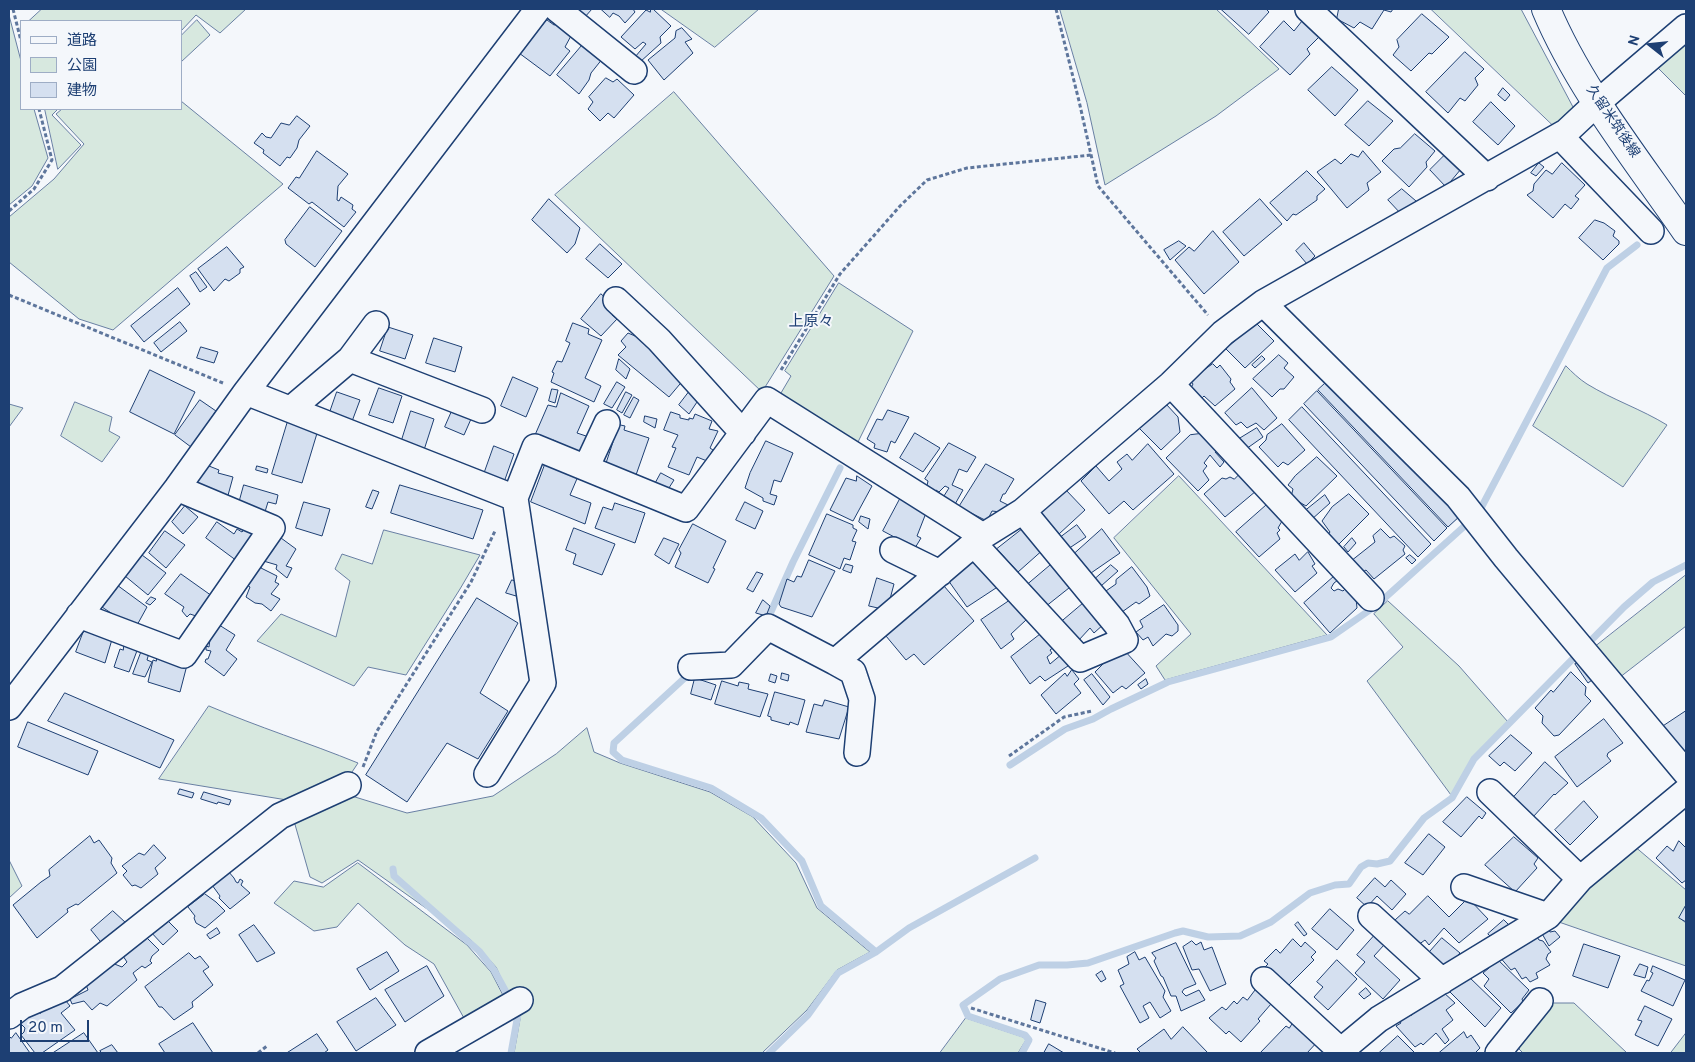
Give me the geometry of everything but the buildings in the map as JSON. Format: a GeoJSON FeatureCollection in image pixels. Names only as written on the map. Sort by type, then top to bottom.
{"type":"FeatureCollection","features":[{"type":"Feature","properties":{"kind":"main road","name":"久留米筑後線"},"geometry":{"type":"LineString","coordinates":[[1546,9],[1557,35],[1597,103],[1686,231]]}},
{"type":"Feature","properties":{"kind":"street"},"geometry":{"type":"LineString","coordinates":[[9,707],[177,488],[246,392],[538,9]]}},
{"type":"Feature","properties":{"kind":"street"},"geometry":{"type":"LineString","coordinates":[[557,9],[634,71]]}},
{"type":"Feature","properties":{"kind":"street"},"geometry":{"type":"LineString","coordinates":[[1311,10],[1487,178]]}},
{"type":"Feature","properties":{"kind":"street"},"geometry":{"type":"LineString","coordinates":[[836,662],[979,540],[1022,511],[1171,384],[1223,333],[1263,303],[1560,136],[1686,26]]}},
{"type":"Feature","properties":{"kind":"street"},"geometry":{"type":"LineString","coordinates":[[1560,136],[1651,230]]}},
{"type":"Feature","properties":{"kind":"street"},"geometry":{"type":"LineString","coordinates":[[616,300],[659,340],[743,433]]}},
{"type":"Feature","properties":{"kind":"street"},"geometry":{"type":"LineString","coordinates":[[1263,303],[1458,497],[1506,558],[1686,773]]}},
{"type":"Feature","properties":{"kind":"street"},"geometry":{"type":"LineString","coordinates":[[291,409],[350,359],[376,324]]}},
{"type":"Feature","properties":{"kind":"street"},"geometry":{"type":"LineString","coordinates":[[350,359],[482,410]]}},
{"type":"Feature","properties":{"kind":"street"},"geometry":{"type":"LineString","coordinates":[[1171,384],[1371,598]]}},
{"type":"Feature","properties":{"kind":"street"},"geometry":{"type":"LineString","coordinates":[[246,392],[516,498]]}},
{"type":"Feature","properties":{"kind":"street"},"geometry":{"type":"LineString","coordinates":[[487,774],[542,683],[516,498],[535,447],[686,509],[767,400],[979,540],[1080,659],[1125,640],[1117,625],[1022,511]]}},
{"type":"Feature","properties":{"kind":"street"},"geometry":{"type":"LineString","coordinates":[[586,468],[607,423]]}},
{"type":"Feature","properties":{"kind":"street"},"geometry":{"type":"LineString","coordinates":[[80,615],[184,654],[272,528],[177,488]]}},
{"type":"Feature","properties":{"kind":"street"},"geometry":{"type":"LineString","coordinates":[[892,550],[940,573]]}},
{"type":"Feature","properties":{"kind":"street"},"geometry":{"type":"LineString","coordinates":[[691,667],[731,665],[768,627],[836,662],[853,672],[862,699],[857,753]]}},
{"type":"Feature","properties":{"kind":"street"},"geometry":{"type":"LineString","coordinates":[[9,1016],[22,1006],[62,989],[280,816],[348,785]]}},
{"type":"Feature","properties":{"kind":"street"},"geometry":{"type":"LineString","coordinates":[[1264,980],[1340,1052],[1379,1019],[1548,916],[1580,879],[1686,791]]}},
{"type":"Feature","properties":{"kind":"street"},"geometry":{"type":"LineString","coordinates":[[1490,792],[1580,879]]}},
{"type":"Feature","properties":{"kind":"street"},"geometry":{"type":"LineString","coordinates":[[1464,887],[1548,916]]}},
{"type":"Feature","properties":{"kind":"street"},"geometry":{"type":"LineString","coordinates":[[1371,916],[1442,980]]}},
{"type":"Feature","properties":{"kind":"street"},"geometry":{"type":"LineString","coordinates":[[428,1053],[520,1000]]}},
{"type":"Feature","properties":{"kind":"street"},"geometry":{"type":"LineString","coordinates":[[1498,1053],[1540,1001]]}},
{"type":"Feature","properties":{"kind":"path"},"geometry":{"type":"LineString","coordinates":[[13,9],[20,38]]}},
{"type":"Feature","properties":{"kind":"path"},"geometry":{"type":"LineString","coordinates":[[1056,9],[1098,186],[1223,333]]}},
{"type":"Feature","properties":{"kind":"path"},"geometry":{"type":"LineString","coordinates":[[9,211],[34,189],[52,160],[39,110]]}},
{"type":"Feature","properties":{"kind":"path"},"geometry":{"type":"LineString","coordinates":[[781,370],[840,274],[900,206],[927,180],[967,168],[1091,155]]}},
{"type":"Feature","properties":{"kind":"path"},"geometry":{"type":"LineString","coordinates":[[9,295],[246,392]]}},
{"type":"Feature","properties":{"kind":"path"},"geometry":{"type":"LineString","coordinates":[[348,785],[357,781],[377,731],[471,582],[496,531]]}},
{"type":"Feature","properties":{"kind":"path"},"geometry":{"type":"LineString","coordinates":[[1009,756],[1064,717],[1092,712]]}},
{"type":"Feature","properties":{"kind":"path"},"geometry":{"type":"LineString","coordinates":[[971,1008],[1115,1053]]}},
{"type":"Feature","properties":{"kind":"path"},"geometry":{"type":"LineString","coordinates":[[258,1053],[267,1046]]}},
{"type":"Feature","properties":{"kind":"green space"},"geometry":{"type":"Polygon","coordinates":[[[42,9],[246,9],[220,33],[196,15],[182,30],[182,20],[30,20],[42,9]]]}},
{"type":"Feature","properties":{"kind":"green space"},"geometry":{"type":"Polygon","coordinates":[[[661,9],[759,9],[715,47],[661,9]]]}},
{"type":"Feature","properties":{"kind":"green space"},"geometry":{"type":"Polygon","coordinates":[[[1060,9],[1216,9],[1279,69],[1216,116],[1105,185],[1087,103],[1060,9]]]}},
{"type":"Feature","properties":{"kind":"green space"},"geometry":{"type":"Polygon","coordinates":[[[1431,9],[1521,9],[1573,107],[1554,126],[1431,9]]]}},
{"type":"Feature","properties":{"kind":"green space"},"geometry":{"type":"Polygon","coordinates":[[[9,15],[20,57],[20,110],[34,110],[48,158],[32,186],[9,205],[9,15]]]}},
{"type":"Feature","properties":{"kind":"green space"},"geometry":{"type":"Polygon","coordinates":[[[197,20],[210,35],[182,61],[182,35],[197,20]]]}},
{"type":"Feature","properties":{"kind":"green space"},"geometry":{"type":"Polygon","coordinates":[[[1686,44],[1686,96],[1658,68],[1686,44]]]}},
{"type":"Feature","properties":{"kind":"green space"},"geometry":{"type":"Polygon","coordinates":[[[674,92],[834,276],[762,392],[555,195],[674,92]]]}},
{"type":"Feature","properties":{"kind":"green space"},"geometry":{"type":"Polygon","coordinates":[[[182,102],[283,184],[113,330],[79,319],[9,262],[9,217],[54,179],[84,144],[56,114],[61,110],[182,110],[182,102]]]}},
{"type":"Feature","properties":{"kind":"green space"},"geometry":{"type":"Polygon","coordinates":[[[45,110],[57,110],[52,115],[81,145],[58,169],[45,110]]]}},
{"type":"Feature","properties":{"kind":"green space"},"geometry":{"type":"Polygon","coordinates":[[[839,283],[913,331],[855,448],[778,398],[791,376],[785,371],[839,283]]]}},
{"type":"Feature","properties":{"kind":"green space"},"geometry":{"type":"Polygon","coordinates":[[[1566,366],[1587,384],[1667,425],[1623,487],[1533,426],[1566,366]]]}},
{"type":"Feature","properties":{"kind":"green space"},"geometry":{"type":"Polygon","coordinates":[[[75,402],[112,417],[109,431],[120,437],[102,462],[61,436],[75,402]]]}},
{"type":"Feature","properties":{"kind":"green space"},"geometry":{"type":"Polygon","coordinates":[[[9,404],[23,408],[9,427],[9,404]]]}},
{"type":"Feature","properties":{"kind":"green space"},"geometry":{"type":"Polygon","coordinates":[[[1179,476],[1327,635],[1165,680],[1156,666],[1191,634],[1114,538],[1179,476]]]}},
{"type":"Feature","properties":{"kind":"green space"},"geometry":{"type":"Polygon","coordinates":[[[384,530],[480,555],[406,675],[368,667],[354,686],[257,641],[281,614],[336,637],[350,581],[335,569],[342,554],[372,564],[384,530]]]}},
{"type":"Feature","properties":{"kind":"green space"},"geometry":{"type":"Polygon","coordinates":[[[1686,575],[1686,626],[1615,681],[1591,650],[1686,575]]]}},
{"type":"Feature","properties":{"kind":"green space"},"geometry":{"type":"Polygon","coordinates":[[[1388,601],[1459,666],[1508,722],[1474,757],[1451,795],[1367,681],[1403,647],[1374,614],[1388,601]]]}},
{"type":"Feature","properties":{"kind":"green space"},"geometry":{"type":"Polygon","coordinates":[[[209,706],[358,763],[348,778],[293,801],[159,779],[209,706]]]}},
{"type":"Feature","properties":{"kind":"green space"},"geometry":{"type":"Polygon","coordinates":[[[587,728],[594,752],[620,763],[710,792],[753,817],[796,863],[817,908],[870,952],[837,970],[807,1010],[762,1053],[514,1053],[520,1019],[496,967],[471,940],[358,860],[322,883],[310,877],[294,821],[342,793],[407,813],[493,796],[556,754],[587,728]]]}},
{"type":"Feature","properties":{"kind":"green space"},"geometry":{"type":"Polygon","coordinates":[[[1633,845],[1686,890],[1686,909],[1681,919],[1686,923],[1686,966],[1553,920],[1633,845]]]}},
{"type":"Feature","properties":{"kind":"green space"},"geometry":{"type":"Polygon","coordinates":[[[9,860],[22,886],[9,898],[9,860]]]}},
{"type":"Feature","properties":{"kind":"green space"},"geometry":{"type":"Polygon","coordinates":[[[358,863],[467,945],[491,972],[506,1001],[465,1020],[434,964],[405,945],[358,903],[337,927],[314,931],[274,903],[294,881],[323,887],[358,863]]]}},
{"type":"Feature","properties":{"kind":"green space"},"geometry":{"type":"Polygon","coordinates":[[[1548,1003],[1574,1003],[1627,1053],[1523,1053],[1519,1049],[1520,1038],[1548,1003]]]}},
{"type":"Feature","properties":{"kind":"green space"},"geometry":{"type":"Polygon","coordinates":[[[966,1018],[1023,1037],[1026,1040],[1018,1053],[940,1053],[966,1018]]]}},
{"type":"Feature","properties":{"kind":"green space"},"geometry":{"type":"Polygon","coordinates":[[[1686,1033],[1686,1053],[1670,1053],[1686,1033]]]}},
{"type":"Feature","properties":{"kind":"waterway"},"geometry":{"type":"LineString","coordinates":[[1010,765],[1065,729],[1093,719],[1168,682],[1331,637],[1377,605],[1480,510],[1607,268],[1637,245]]}},
{"type":"Feature","properties":{"kind":"waterway"},"geometry":{"type":"LineString","coordinates":[[766,623],[793,562],[840,468]]}},
{"type":"Feature","properties":{"kind":"waterway"},"geometry":{"type":"LineString","coordinates":[[1022,1053],[1029,1040],[1025,1035],[968,1016],[963,1005],[1000,979],[1039,965],[1088,963],[1183,931],[1208,937],[1240,936],[1271,922],[1310,893],[1335,885],[1349,884],[1361,867],[1368,863],[1377,864],[1390,861],[1424,818],[1452,798],[1474,759],[1624,607],[1653,582],[1686,565]]}},
{"type":"Feature","properties":{"kind":"waterway"},"geometry":{"type":"LineString","coordinates":[[692,674],[689,674],[614,743],[613,752],[622,760],[711,788],[761,818],[802,861],[821,906],[876,952]]}},
{"type":"Feature","properties":{"kind":"waterway"},"geometry":{"type":"LineString","coordinates":[[769,1053],[808,1015],[838,973],[876,952],[909,928],[1035,858]]}},
{"type":"Feature","properties":{"kind":"waterway"},"geometry":{"type":"LineString","coordinates":[[393,869],[394,876],[479,951],[494,970],[518,1014],[511,1053]]}},
{"type":"Feature","properties":{"kind":"district","name":"上原々"},"geometry":{"type":"Point","coordinates":[811,323]}}]}
